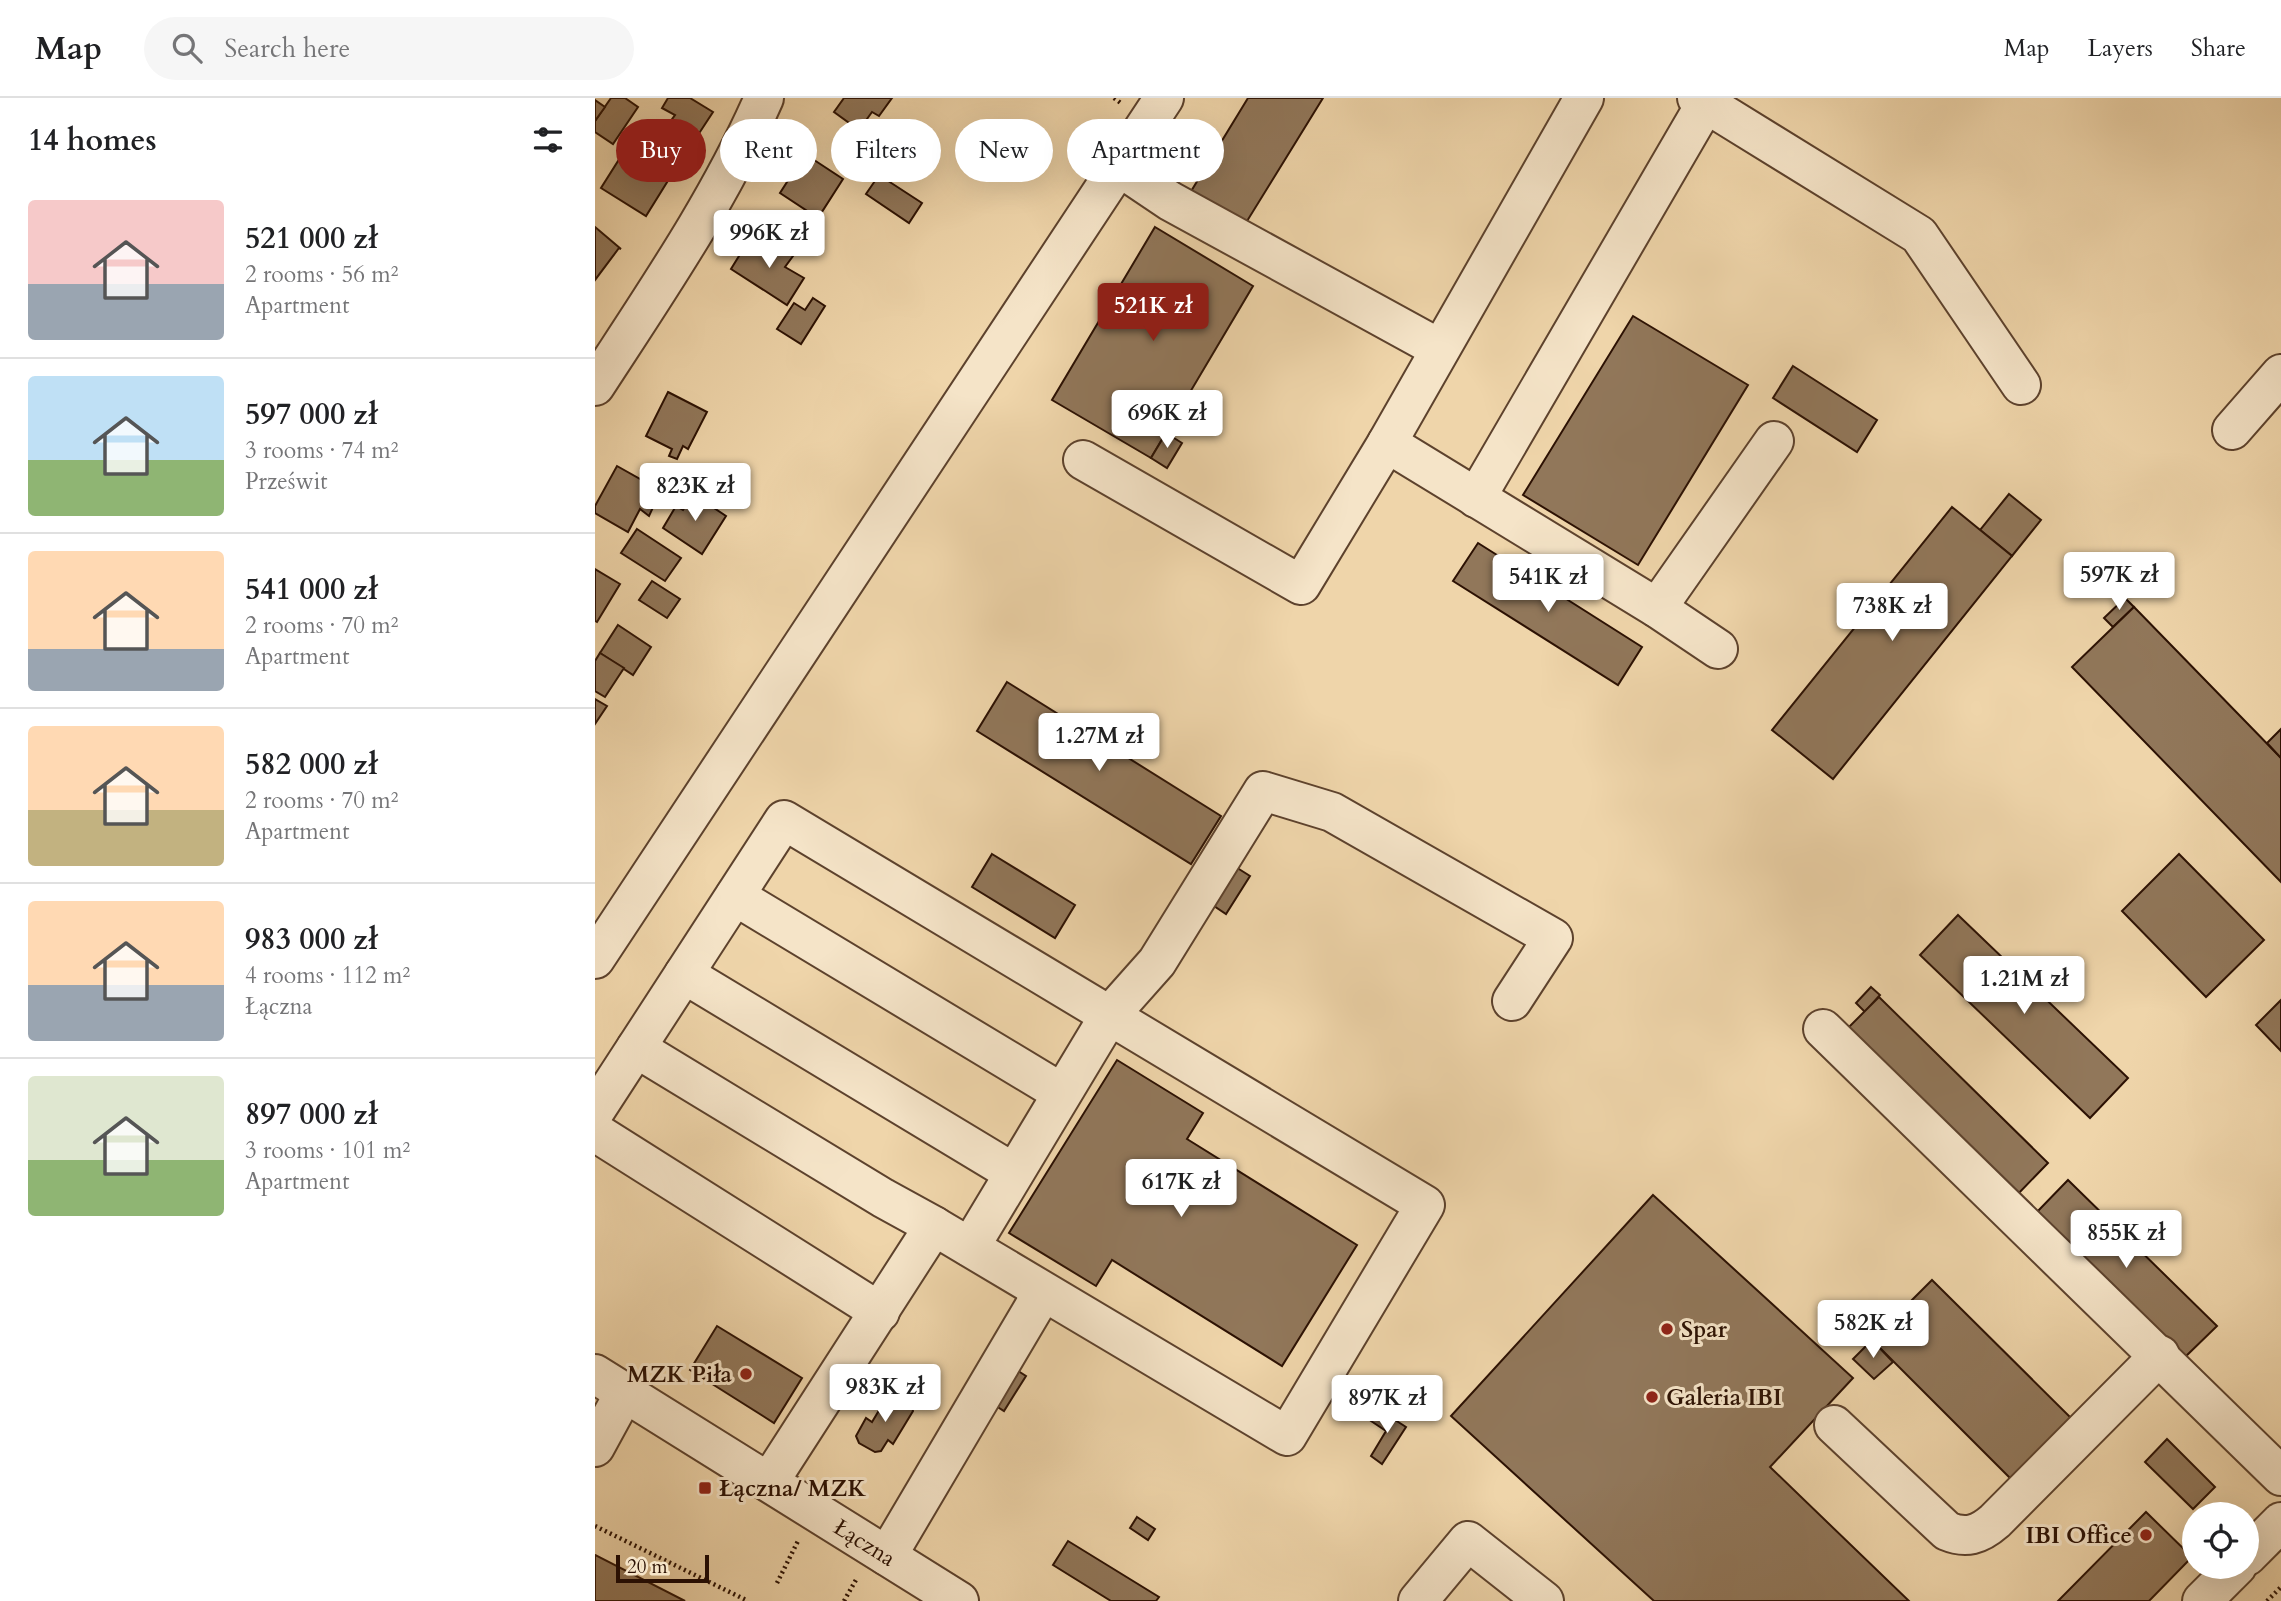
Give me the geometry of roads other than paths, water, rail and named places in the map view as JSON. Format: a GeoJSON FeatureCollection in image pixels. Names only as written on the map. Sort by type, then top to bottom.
{"type":"FeatureCollection","features":[{"type":"Feature","properties":{"kind":"street"},"geometry":{"type":"LineString","coordinates":[[595,386],[713,203],[764,98]]}},
{"type":"Feature","properties":{"kind":"street"},"geometry":{"type":"LineString","coordinates":[[1150,119],[1164,98]]}},
{"type":"Feature","properties":{"kind":"street"},"geometry":{"type":"LineString","coordinates":[[1083,460],[1301,585],[1387,443],[1584,98]]}},
{"type":"Feature","properties":{"kind":"street"},"geometry":{"type":"LineString","coordinates":[[1476,498],[1702,100],[1919,235],[2021,385]]}},
{"type":"Feature","properties":{"kind":"street"},"geometry":{"type":"LineString","coordinates":[[595,959],[1107,182]]}},
{"type":"Feature","properties":{"kind":"street"},"geometry":{"type":"LineString","coordinates":[[1142,182],[1170,201],[1440,349]]}},
{"type":"Feature","properties":{"kind":"street"},"geometry":{"type":"LineString","coordinates":[[2232,430],[2281,373]]}},
{"type":"Feature","properties":{"kind":"street"},"geometry":{"type":"LineString","coordinates":[[1657,608],[1774,441]]}},
{"type":"Feature","properties":{"kind":"street"},"geometry":{"type":"LineString","coordinates":[[1387,443],[1657,608],[1718,649]]}},
{"type":"Feature","properties":{"kind":"street"},"geometry":{"type":"LineString","coordinates":[[970,1247],[1109,1016],[1157,962],[1263,791],[1332,812],[1553,938],[1513,1001]]}},
{"type":"Feature","properties":{"kind":"street"},"geometry":{"type":"LineString","coordinates":[[595,1111],[784,820],[1426,1205],[1287,1436],[883,1198],[636,1048]]}},
{"type":"Feature","properties":{"kind":"street"},"geometry":{"type":"LineString","coordinates":[[735,896],[1062,1093]]}},
{"type":"Feature","properties":{"kind":"street"},"geometry":{"type":"LineString","coordinates":[[684,974],[1014,1173]]}},
{"type":"Feature","properties":{"kind":"street"},"geometry":{"type":"LineString","coordinates":[[1823,1029],[2281,1476]]}},
{"type":"Feature","properties":{"kind":"street"},"geometry":{"type":"LineString","coordinates":[[595,1132],[880,1312]]}},
{"type":"Feature","properties":{"kind":"street"},"geometry":{"type":"LineString","coordinates":[[769,1482],[934,1226]]}},
{"type":"Feature","properties":{"kind":"street"},"geometry":{"type":"LineString","coordinates":[[872,1567],[1043,1292]]}},
{"type":"Feature","properties":{"kind":"street"},"geometry":{"type":"LineString","coordinates":[[1834,1425],[1947,1531],[1958,1535],[1972,1535],[1985,1530],[1995,1521],[2159,1355]]}},
{"type":"Feature","properties":{"kind":"street"},"geometry":{"type":"LineString","coordinates":[[595,1447],[610,1383]]}},
{"type":"Feature","properties":{"kind":"street","name":"Łączna"},"geometry":{"type":"LineString","coordinates":[[610,1383],[769,1482],[872,1567],[959,1601]]}},
{"type":"Feature","properties":{"kind":"street"},"geometry":{"type":"LineString","coordinates":[[2259,1544],[2281,1522]]}},
{"type":"Feature","properties":{"kind":"street"},"geometry":{"type":"LineString","coordinates":[[1418,1601],[1468,1541],[1543,1601]]}},
{"type":"Feature","properties":{"kind":"street"},"geometry":{"type":"LineString","coordinates":[[2202,1601],[2224,1579]]}},
{"type":"Feature","properties":{"kind":"place","name":"Spar"},"geometry":{"type":"Point","coordinates":[1667,1329]}},
{"type":"Feature","properties":{"kind":"place","name":"MZK Piła"},"geometry":{"type":"Point","coordinates":[746,1374]}},
{"type":"Feature","properties":{"kind":"place","name":"Galeria IBI"},"geometry":{"type":"Point","coordinates":[1652,1397]}},
{"type":"Feature","properties":{"kind":"place","name":"Łączna/ MZK"},"geometry":{"type":"Point","coordinates":[705,1488]}},
{"type":"Feature","properties":{"kind":"place","name":"IBI Office"},"geometry":{"type":"Point","coordinates":[2146,1535]}}]}
